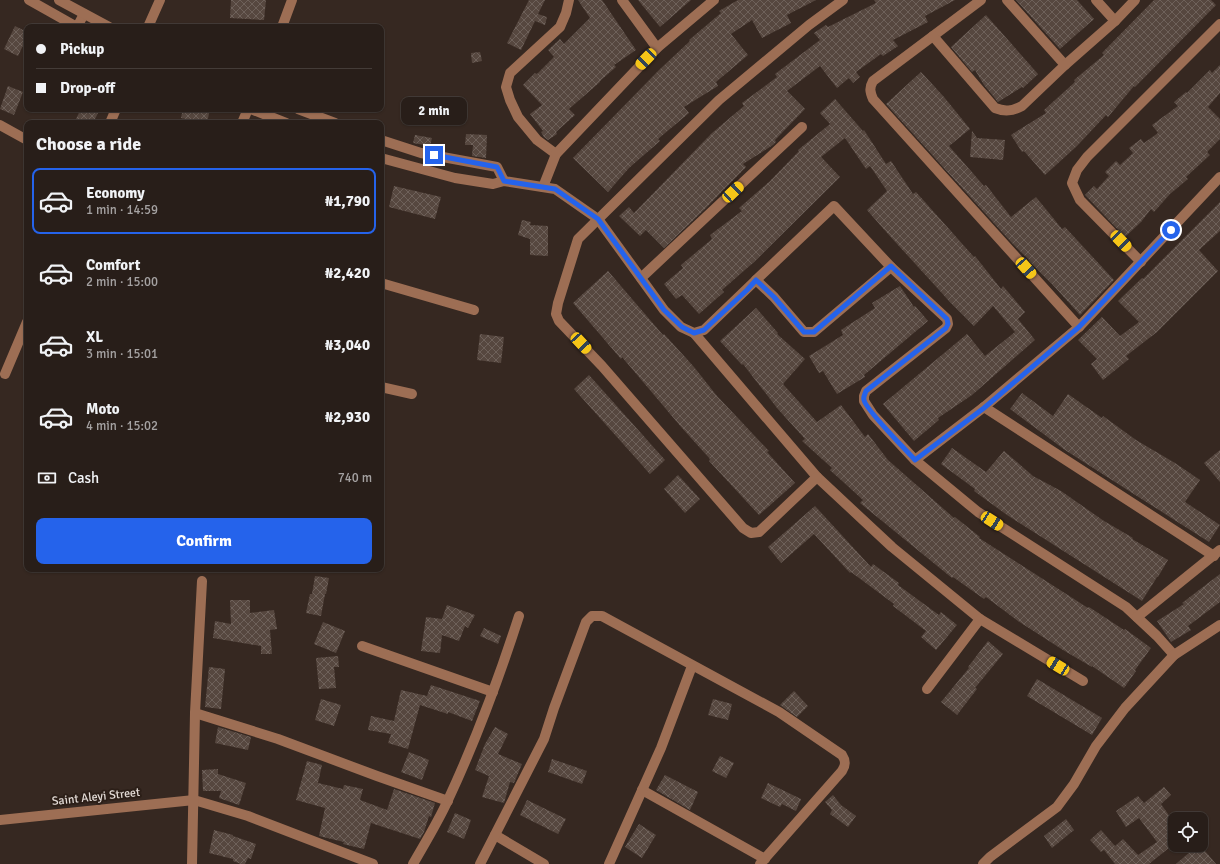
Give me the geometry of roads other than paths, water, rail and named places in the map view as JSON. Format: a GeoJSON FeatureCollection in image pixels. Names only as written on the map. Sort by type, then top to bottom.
{"type":"FeatureCollection","features":[{"type":"Feature","properties":{"kind":"street"},"geometry":{"type":"LineString","coordinates":[[29,0],[72,24]]}},
{"type":"Feature","properties":{"kind":"street"},"geometry":{"type":"LineString","coordinates":[[59,0],[103,24]]}},
{"type":"Feature","properties":{"kind":"street"},"geometry":{"type":"LineString","coordinates":[[149,24],[160,0]]}},
{"type":"Feature","properties":{"kind":"street"},"geometry":{"type":"LineString","coordinates":[[283,24],[292,0]]}},
{"type":"Feature","properties":{"kind":"street"},"geometry":{"type":"LineString","coordinates":[[556,154],[537,140],[518,117],[506,87],[510,73],[560,27],[566,13],[569,0]]}},
{"type":"Feature","properties":{"kind":"street"},"geometry":{"type":"LineString","coordinates":[[622,0],[657,48]]}},
{"type":"Feature","properties":{"kind":"street"},"geometry":{"type":"LineString","coordinates":[[543,187],[556,154],[657,48],[714,0]]}},
{"type":"Feature","properties":{"kind":"street"},"geometry":{"type":"LineString","coordinates":[[817,477],[760,532],[751,533],[743,528],[602,366],[559,321],[556,314],[578,239],[719,100],[809,25],[843,0]]}},
{"type":"Feature","properties":{"kind":"street"},"geometry":{"type":"LineString","coordinates":[[981,0],[873,81],[870,87],[870,92],[873,99],[1079,327]]}},
{"type":"Feature","properties":{"kind":"street"},"geometry":{"type":"LineString","coordinates":[[1007,0],[1065,65]]}},
{"type":"Feature","properties":{"kind":"street"},"geometry":{"type":"LineString","coordinates":[[1096,0],[1115,21]]}},
{"type":"Feature","properties":{"kind":"street"},"geometry":{"type":"LineString","coordinates":[[933,36],[995,108],[1003,112],[1014,110],[1022,106],[1065,65],[1115,21],[1135,0]]}},
{"type":"Feature","properties":{"kind":"street"},"geometry":{"type":"LineString","coordinates":[[79,24],[84,14]]}},
{"type":"Feature","properties":{"kind":"street"},"geometry":{"type":"LineString","coordinates":[[1141,262],[1080,200],[1072,183],[1077,170],[1087,158],[1220,24]]}},
{"type":"Feature","properties":{"kind":"street"},"geometry":{"type":"LineString","coordinates":[[257,112],[278,120]]}},
{"type":"Feature","properties":{"kind":"street"},"geometry":{"type":"LineString","coordinates":[[306,112],[327,120]]}},
{"type":"Feature","properties":{"kind":"street"},"geometry":{"type":"LineString","coordinates":[[0,125],[24,138]]}},
{"type":"Feature","properties":{"kind":"street"},"geometry":{"type":"LineString","coordinates":[[641,278],[802,127]]}},
{"type":"Feature","properties":{"kind":"street"},"geometry":{"type":"LineString","coordinates":[[384,141],[421,153],[497,167],[504,181]]}},
{"type":"Feature","properties":{"kind":"street"},"geometry":{"type":"LineString","coordinates":[[384,159],[455,178],[493,184],[504,181],[555,189],[598,219],[664,310],[682,327],[694,333],[817,477],[892,547],[980,619],[1084,681]]}},
{"type":"Feature","properties":{"kind":"street"},"geometry":{"type":"LineString","coordinates":[[915,460],[984,408],[1079,327],[1220,177]]}},
{"type":"Feature","properties":{"kind":"street"},"geometry":{"type":"LineString","coordinates":[[694,333],[704,330],[834,206],[891,266],[947,319],[948,324],[946,328],[866,391],[864,401],[874,415],[915,460],[978,512],[1126,607],[1174,655]]}},
{"type":"Feature","properties":{"kind":"street"},"geometry":{"type":"LineString","coordinates":[[756,280],[774,297],[804,332],[814,332],[891,266]]}},
{"type":"Feature","properties":{"kind":"street"},"geometry":{"type":"LineString","coordinates":[[384,284],[474,310]]}},
{"type":"Feature","properties":{"kind":"street"},"geometry":{"type":"LineString","coordinates":[[5,374],[24,329]]}},
{"type":"Feature","properties":{"kind":"street"},"geometry":{"type":"LineString","coordinates":[[384,387],[412,394]]}},
{"type":"Feature","properties":{"kind":"street"},"geometry":{"type":"LineString","coordinates":[[984,408],[1217,553],[1137,617]]}},
{"type":"Feature","properties":{"kind":"street"},"geometry":{"type":"LineString","coordinates":[[192,864],[195,713],[202,581]]}},
{"type":"Feature","properties":{"kind":"street"},"geometry":{"type":"LineString","coordinates":[[413,864],[448,801],[481,725],[519,616]]}},
{"type":"Feature","properties":{"kind":"street"},"geometry":{"type":"LineString","coordinates":[[480,864],[544,739],[569,665],[586,622],[592,616],[602,616],[779,712],[837,750],[846,760],[846,766],[842,771],[763,862],[642,790]]}},
{"type":"Feature","properties":{"kind":"street"},"geometry":{"type":"LineString","coordinates":[[927,689],[980,619]]}},
{"type":"Feature","properties":{"kind":"street"},"geometry":{"type":"LineString","coordinates":[[983,864],[990,857],[1057,807],[1074,784],[1096,746],[1125,708],[1174,655],[1220,625]]}},
{"type":"Feature","properties":{"kind":"street"},"geometry":{"type":"LineString","coordinates":[[362,646],[493,692]]}},
{"type":"Feature","properties":{"kind":"street"},"geometry":{"type":"LineString","coordinates":[[609,864],[661,748],[692,666]]}},
{"type":"Feature","properties":{"kind":"street"},"geometry":{"type":"LineString","coordinates":[[195,713],[278,739],[448,801]]}},
{"type":"Feature","properties":{"kind":"street"},"geometry":{"type":"LineString","coordinates":[[194,800],[248,816],[373,864]]}},
{"type":"Feature","properties":{"kind":"street","name":"Saint Aleyi Street"},"geometry":{"type":"LineString","coordinates":[[0,820],[194,800]]}},
{"type":"Feature","properties":{"kind":"street"},"geometry":{"type":"LineString","coordinates":[[495,835],[544,864]]}}]}
